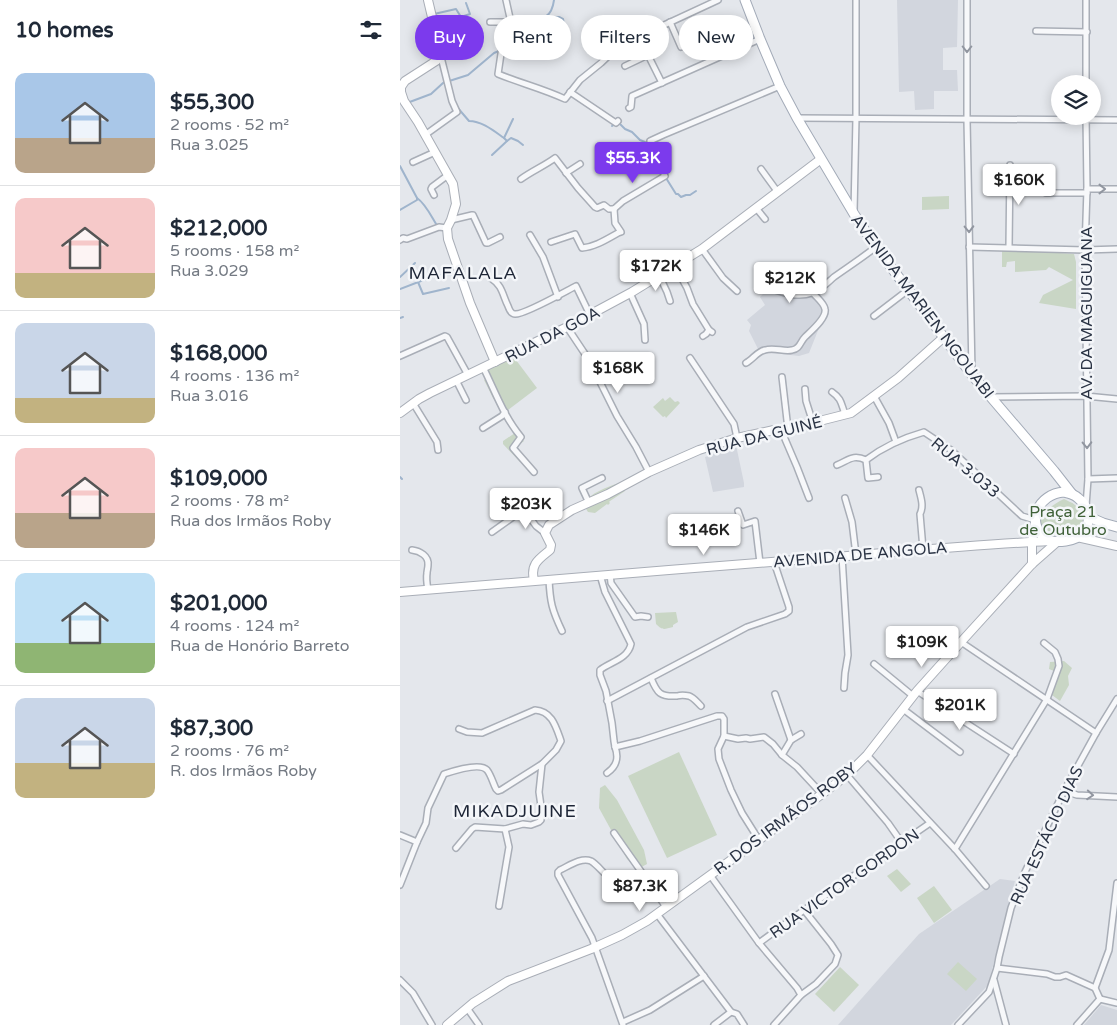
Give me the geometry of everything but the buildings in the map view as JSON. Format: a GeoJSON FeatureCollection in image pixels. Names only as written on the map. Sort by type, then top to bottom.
{"type":"FeatureCollection","features":[{"type":"Feature","properties":{"kind":"main road","name":"AVENIDA MARIEN NGOUABI"},"geometry":{"type":"LineString","coordinates":[[745,0],[780,86],[805,133],[854,214],[876,247],[989,397],[1072,494]]}},
{"type":"Feature","properties":{"kind":"main road"},"geometry":{"type":"LineString","coordinates":[[1054,471],[1057,484],[1055,493]]}},
{"type":"Feature","properties":{"kind":"main road"},"geometry":{"type":"LineString","coordinates":[[1064,492],[1072,494],[1082,501],[1089,517],[1088,524],[1083,533],[1077,537],[1053,542],[1041,536],[1035,520],[1038,509],[1044,499],[1055,493],[1064,492]]}},
{"type":"Feature","properties":{"kind":"main road"},"geometry":{"type":"LineString","coordinates":[[1089,517],[1117,527]]}},
{"type":"Feature","properties":{"kind":"street"},"geometry":{"type":"LineString","coordinates":[[428,0],[431,15]]}},
{"type":"Feature","properties":{"kind":"street"},"geometry":{"type":"LineString","coordinates":[[506,0],[509,15]]}},
{"type":"Feature","properties":{"kind":"street"},"geometry":{"type":"LineString","coordinates":[[679,42],[670,22],[718,0]]}},
{"type":"Feature","properties":{"kind":"street"},"geometry":{"type":"LineString","coordinates":[[854,214],[856,0]]}},
{"type":"Feature","properties":{"kind":"street"},"geometry":{"type":"LineString","coordinates":[[967,0],[967,120],[972,375]]}},
{"type":"Feature","properties":{"kind":"street"},"geometry":{"type":"LineString","coordinates":[[1086,0],[1086,75]]}},
{"type":"Feature","properties":{"kind":"street"},"geometry":{"type":"LineString","coordinates":[[1036,31],[1087,32]]}},
{"type":"Feature","properties":{"kind":"street"},"geometry":{"type":"LineString","coordinates":[[629,108],[631,107],[632,96],[760,39]]}},
{"type":"Feature","properties":{"kind":"street"},"geometry":{"type":"LineString","coordinates":[[625,66],[648,55],[662,83]]}},
{"type":"Feature","properties":{"kind":"street"},"geometry":{"type":"LineString","coordinates":[[437,60],[404,83],[401,92],[404,101],[403,106],[425,135],[448,175],[454,190],[456,204],[447,228],[448,239],[462,282],[494,362]]}},
{"type":"Feature","properties":{"kind":"street"},"geometry":{"type":"LineString","coordinates":[[425,135],[457,112],[445,79],[441,60]]}},
{"type":"Feature","properties":{"kind":"street"},"geometry":{"type":"LineString","coordinates":[[500,60],[498,74],[552,92],[565,99],[580,80],[605,60]]}},
{"type":"Feature","properties":{"kind":"street"},"geometry":{"type":"LineString","coordinates":[[521,179],[555,158],[595,207],[604,205],[609,209],[614,209],[665,176],[650,141],[780,86]]}},
{"type":"Feature","properties":{"kind":"street"},"geometry":{"type":"LineString","coordinates":[[570,92],[616,123],[618,122]]}},
{"type":"Feature","properties":{"kind":"street"},"geometry":{"type":"LineString","coordinates":[[797,118],[967,120],[1051,119]]}},
{"type":"Feature","properties":{"kind":"street"},"geometry":{"type":"LineString","coordinates":[[1101,119],[1117,120]]}},
{"type":"Feature","properties":{"kind":"street","name":"AV. DA MAGUIGUANA"},"geometry":{"type":"LineString","coordinates":[[1085,125],[1088,479],[1086,507]]}},
{"type":"Feature","properties":{"kind":"street"},"geometry":{"type":"LineString","coordinates":[[413,162],[435,152]]}},
{"type":"Feature","properties":{"kind":"street","name":"RUA DA GOA"},"geometry":{"type":"LineString","coordinates":[[400,413],[456,380],[567,327],[659,276],[702,249],[821,159]]}},
{"type":"Feature","properties":{"kind":"street"},"geometry":{"type":"LineString","coordinates":[[566,173],[580,164]]}},
{"type":"Feature","properties":{"kind":"street"},"geometry":{"type":"LineString","coordinates":[[1009,247],[1010,165]]}},
{"type":"Feature","properties":{"kind":"street"},"geometry":{"type":"LineString","coordinates":[[761,169],[777,191]]}},
{"type":"Feature","properties":{"kind":"street"},"geometry":{"type":"LineString","coordinates":[[434,195],[431,188],[448,175]]}},
{"type":"Feature","properties":{"kind":"street"},"geometry":{"type":"LineString","coordinates":[[1046,193],[1117,189]]}},
{"type":"Feature","properties":{"kind":"street"},"geometry":{"type":"LineString","coordinates":[[756,208],[765,219]]}},
{"type":"Feature","properties":{"kind":"street"},"geometry":{"type":"LineString","coordinates":[[551,242],[575,234],[582,248],[585,248],[621,232],[615,223],[614,209]]}},
{"type":"Feature","properties":{"kind":"street"},"geometry":{"type":"LineString","coordinates":[[451,220],[473,215],[486,243],[500,237]]}},
{"type":"Feature","properties":{"kind":"street"},"geometry":{"type":"LineString","coordinates":[[400,240],[439,227],[447,228]]}},
{"type":"Feature","properties":{"kind":"street"},"geometry":{"type":"LineString","coordinates":[[530,235],[543,257],[558,296]]}},
{"type":"Feature","properties":{"kind":"street"},"geometry":{"type":"LineString","coordinates":[[770,288],[782,293],[796,295],[813,293],[876,247]]}},
{"type":"Feature","properties":{"kind":"street"},"geometry":{"type":"LineString","coordinates":[[969,247],[1117,249]]}},
{"type":"Feature","properties":{"kind":"street"},"geometry":{"type":"LineString","coordinates":[[702,249],[723,278],[737,291]]}},
{"type":"Feature","properties":{"kind":"street"},"geometry":{"type":"LineString","coordinates":[[675,266],[693,304],[710,331],[703,336]]}},
{"type":"Feature","properties":{"kind":"street"},"geometry":{"type":"LineString","coordinates":[[659,276],[670,301]]}},
{"type":"Feature","properties":{"kind":"street"},"geometry":{"type":"LineString","coordinates":[[492,279],[500,286],[508,306],[514,314],[521,313],[576,286],[590,315]]}},
{"type":"Feature","properties":{"kind":"street"},"geometry":{"type":"LineString","coordinates":[[874,316],[908,290]]}},
{"type":"Feature","properties":{"kind":"street"},"geometry":{"type":"LineString","coordinates":[[630,293],[644,324],[645,340]]}},
{"type":"Feature","properties":{"kind":"street"},"geometry":{"type":"LineString","coordinates":[[746,363],[765,350],[792,350],[799,348],[805,337],[811,332],[826,311],[813,293]]}},
{"type":"Feature","properties":{"kind":"street"},"geometry":{"type":"LineString","coordinates":[[567,327],[589,360],[617,416],[649,472]]}},
{"type":"Feature","properties":{"kind":"street"},"geometry":{"type":"LineString","coordinates":[[400,356],[445,336],[468,375]]}},
{"type":"Feature","properties":{"kind":"street","name":"RUA DA GUINÉ"},"geometry":{"type":"LineString","coordinates":[[545,533],[548,525],[557,518],[649,472],[699,450],[737,438],[813,423],[850,413],[874,396],[944,337]]}},
{"type":"Feature","properties":{"kind":"street"},"geometry":{"type":"LineString","coordinates":[[690,358],[734,424],[737,438]]}},
{"type":"Feature","properties":{"kind":"street"},"geometry":{"type":"LineString","coordinates":[[484,367],[505,412],[521,437],[513,448],[534,472]]}},
{"type":"Feature","properties":{"kind":"street"},"geometry":{"type":"LineString","coordinates":[[782,377],[785,439],[809,498]]}},
{"type":"Feature","properties":{"kind":"street"},"geometry":{"type":"LineString","coordinates":[[456,380],[466,400]]}},
{"type":"Feature","properties":{"kind":"street"},"geometry":{"type":"LineString","coordinates":[[805,389],[806,401],[813,423]]}},
{"type":"Feature","properties":{"kind":"street"},"geometry":{"type":"LineString","coordinates":[[832,392],[842,402],[845,414]]}},
{"type":"Feature","properties":{"kind":"street"},"geometry":{"type":"LineString","coordinates":[[874,396],[889,423],[896,442]]}},
{"type":"Feature","properties":{"kind":"street"},"geometry":{"type":"LineString","coordinates":[[989,397],[1086,396],[1117,399]]}},
{"type":"Feature","properties":{"kind":"street"},"geometry":{"type":"LineString","coordinates":[[413,404],[436,442],[438,450]]}},
{"type":"Feature","properties":{"kind":"street"},"geometry":{"type":"LineString","coordinates":[[483,428],[505,412]]}},
{"type":"Feature","properties":{"kind":"street","name":"RUA 3.033"},"geometry":{"type":"LineString","coordinates":[[866,460],[879,450],[924,432],[951,450],[1022,516],[1035,520]]}},
{"type":"Feature","properties":{"kind":"street"},"geometry":{"type":"LineString","coordinates":[[837,465],[859,457],[866,460],[868,478],[878,477]]}},
{"type":"Feature","properties":{"kind":"street"},"geometry":{"type":"LineString","coordinates":[[589,503],[582,488],[602,478]]}},
{"type":"Feature","properties":{"kind":"street"},"geometry":{"type":"LineString","coordinates":[[1088,479],[1117,478]]}},
{"type":"Feature","properties":{"kind":"street"},"geometry":{"type":"LineString","coordinates":[[919,490],[923,504],[920,514],[923,549]]}},
{"type":"Feature","properties":{"kind":"street"},"geometry":{"type":"LineString","coordinates":[[845,498],[852,522],[856,555]]}},
{"type":"Feature","properties":{"kind":"street"},"geometry":{"type":"LineString","coordinates":[[492,532],[525,511],[536,526],[545,533],[551,545],[550,550],[537,560],[533,575],[534,580]]}},
{"type":"Feature","properties":{"kind":"street"},"geometry":{"type":"LineString","coordinates":[[738,511],[743,525],[755,521],[760,563]]}},
{"type":"Feature","properties":{"kind":"street"},"geometry":{"type":"LineString","coordinates":[[1032,564],[1035,520]]}},
{"type":"Feature","properties":{"kind":"street"},"geometry":{"type":"LineString","coordinates":[[1077,537],[1117,546]]}},
{"type":"Feature","properties":{"kind":"street","name":"AVENIDA DE ANGOLA"},"geometry":{"type":"LineString","coordinates":[[400,592],[923,549],[1053,542]]}},
{"type":"Feature","properties":{"kind":"street","name":"R. DOS IRMÃOS ROBY"},"geometry":{"type":"LineString","coordinates":[[447,1025],[466,1008],[508,981],[622,935],[656,914],[847,775],[866,756],[915,694],[1053,542]]}},
{"type":"Feature","properties":{"kind":"street"},"geometry":{"type":"LineString","coordinates":[[412,550],[420,551],[428,560],[428,590]]}},
{"type":"Feature","properties":{"kind":"street"},"geometry":{"type":"LineString","coordinates":[[842,556],[848,655],[844,688]]}},
{"type":"Feature","properties":{"kind":"street"},"geometry":{"type":"LineString","coordinates":[[607,701],[747,627],[789,611],[774,562]]}},
{"type":"Feature","properties":{"kind":"street"},"geometry":{"type":"LineString","coordinates":[[610,574],[611,583],[635,617],[648,617]]}},
{"type":"Feature","properties":{"kind":"street"},"geometry":{"type":"LineString","coordinates":[[600,575],[605,592],[631,644],[630,649],[623,657],[600,670],[606,691],[617,752],[616,764],[607,773]]}},
{"type":"Feature","properties":{"kind":"street"},"geometry":{"type":"LineString","coordinates":[[549,579],[552,610],[562,631]]}},
{"type":"Feature","properties":{"kind":"street"},"geometry":{"type":"LineString","coordinates":[[961,642],[1096,733]]}},
{"type":"Feature","properties":{"kind":"street"},"geometry":{"type":"LineString","coordinates":[[955,849],[1047,699],[1059,666],[1055,652],[1044,643]]}},
{"type":"Feature","properties":{"kind":"street"},"geometry":{"type":"LineString","coordinates":[[874,664],[915,694],[1014,754]]}},
{"type":"Feature","properties":{"kind":"street"},"geometry":{"type":"LineString","coordinates":[[651,678],[656,691],[662,695],[688,695],[701,706]]}},
{"type":"Feature","properties":{"kind":"street"},"geometry":{"type":"LineString","coordinates":[[775,694],[791,740]]}},
{"type":"Feature","properties":{"kind":"street","name":"RUA ESTÁCIO DIAS"},"geometry":{"type":"LineString","coordinates":[[958,1025],[989,992],[997,968],[1011,908],[1025,872],[1064,790],[1117,700]]}},
{"type":"Feature","properties":{"kind":"street"},"geometry":{"type":"LineString","coordinates":[[903,709],[960,752]]}},
{"type":"Feature","properties":{"kind":"street"},"geometry":{"type":"LineString","coordinates":[[400,885],[426,823],[428,808],[446,773],[476,766],[486,769],[498,791],[542,764],[561,742],[556,727],[548,715],[542,711],[534,710],[482,733],[467,732],[459,729]]}},
{"type":"Feature","properties":{"kind":"street"},"geometry":{"type":"LineString","coordinates":[[615,746],[640,741],[722,716],[724,719],[724,736],[718,749],[719,759],[742,813],[759,840]]}},
{"type":"Feature","properties":{"kind":"street"},"geometry":{"type":"LineString","coordinates":[[782,755],[791,740],[801,734]]}},
{"type":"Feature","properties":{"kind":"street"},"geometry":{"type":"LineString","coordinates":[[724,736],[750,739],[764,736],[822,794]]}},
{"type":"Feature","properties":{"kind":"street"},"geometry":{"type":"LineString","coordinates":[[866,756],[955,849],[986,886]]}},
{"type":"Feature","properties":{"kind":"street"},"geometry":{"type":"LineString","coordinates":[[456,848],[475,827],[505,829],[523,824],[538,824],[542,820],[538,792],[542,764]]}},
{"type":"Feature","properties":{"kind":"street"},"geometry":{"type":"LineString","coordinates":[[847,775],[888,823],[902,843]]}},
{"type":"Feature","properties":{"kind":"street"},"geometry":{"type":"LineString","coordinates":[[1064,790],[1077,794],[1117,797]]}},
{"type":"Feature","properties":{"kind":"street","name":"RUA VICTOR GORDON"},"geometry":{"type":"LineString","coordinates":[[759,943],[930,823]]}},
{"type":"Feature","properties":{"kind":"street"},"geometry":{"type":"LineString","coordinates":[[499,906],[509,847],[505,829]]}},
{"type":"Feature","properties":{"kind":"street"},"geometry":{"type":"LineString","coordinates":[[614,833],[666,907]]}},
{"type":"Feature","properties":{"kind":"street"},"geometry":{"type":"LineString","coordinates":[[400,835],[417,842]]}},
{"type":"Feature","properties":{"kind":"street"},"geometry":{"type":"LineString","coordinates":[[604,872],[593,862],[586,860],[579,861],[560,870],[558,875],[592,938],[623,1023],[650,1010],[704,976]]}},
{"type":"Feature","properties":{"kind":"street"},"geometry":{"type":"LineString","coordinates":[[710,875],[759,943],[801,995]]}},
{"type":"Feature","properties":{"kind":"street"},"geometry":{"type":"LineString","coordinates":[[1095,988],[1109,950],[1114,923],[1117,883]]}},
{"type":"Feature","properties":{"kind":"street"},"geometry":{"type":"LineString","coordinates":[[774,1025],[801,995],[816,984],[835,964],[838,955],[804,910]]}},
{"type":"Feature","properties":{"kind":"street"},"geometry":{"type":"LineString","coordinates":[[656,914],[730,1012],[736,1014],[744,1025]]}},
{"type":"Feature","properties":{"kind":"street"},"geometry":{"type":"LineString","coordinates":[[997,968],[1060,977],[1066,975],[1095,988],[1100,998],[1117,1003]]}},
{"type":"Feature","properties":{"kind":"street"},"geometry":{"type":"LineString","coordinates":[[994,979],[1006,1025]]}},
{"type":"Feature","properties":{"kind":"street"},"geometry":{"type":"LineString","coordinates":[[400,980],[413,993],[432,1025]]}},
{"type":"Feature","properties":{"kind":"street"},"geometry":{"type":"LineString","coordinates":[[1077,1025],[1100,998]]}},
{"type":"Feature","properties":{"kind":"street"},"geometry":{"type":"LineString","coordinates":[[466,1008],[479,1025]]}},
{"type":"Feature","properties":{"kind":"street"},"geometry":{"type":"LineString","coordinates":[[714,1025],[730,1012]]}},
{"type":"Feature","properties":{"kind":"shaded area"},"geometry":{"type":"Polygon","coordinates":[[[897,0],[958,0],[957,47],[943,48],[943,70],[957,70],[958,91],[934,91],[934,109],[915,110],[914,91],[899,92],[897,0]]]}},
{"type":"Feature","properties":{"kind":"shaded area"},"geometry":{"type":"Polygon","coordinates":[[[766,291],[813,295],[825,313],[809,353],[799,356],[760,353],[749,331],[751,325],[747,320],[765,305],[760,297],[766,291]]]}},
{"type":"Feature","properties":{"kind":"shaded area"},"geometry":{"type":"Polygon","coordinates":[[[736,445],[744,487],[713,492],[705,457],[720,452],[722,448],[736,445]]]}},
{"type":"Feature","properties":{"kind":"shaded area"},"geometry":{"type":"Polygon","coordinates":[[[1000,879],[1015,881],[988,985],[951,1025],[838,1025],[919,934],[1000,879]]]}},
{"type":"Feature","properties":{"kind":"shaded area"},"geometry":{"type":"Polygon","coordinates":[[[1101,1005],[1117,1010],[1117,1025],[1084,1025],[1101,1005]]]}},
{"type":"Feature","properties":{"kind":"green space"},"geometry":{"type":"Polygon","coordinates":[[[949,196],[949,209],[922,210],[922,197],[949,196]]]}},
{"type":"Feature","properties":{"kind":"green space"},"geometry":{"type":"Polygon","coordinates":[[[1002,249],[1074,254],[1076,262],[1076,309],[1039,303],[1043,295],[1073,280],[1049,267],[1046,270],[1015,272],[1015,261],[1007,262],[1006,267],[1002,267],[1002,249]]]}},
{"type":"Feature","properties":{"kind":"green space"},"geometry":{"type":"Polygon","coordinates":[[[513,356],[537,388],[504,413],[493,398],[484,380],[486,375],[483,371],[513,356]]]}},
{"type":"Feature","properties":{"kind":"green space"},"geometry":{"type":"Polygon","coordinates":[[[670,397],[675,402],[678,401],[680,403],[666,418],[653,407],[663,398],[665,401],[670,397]]]}},
{"type":"Feature","properties":{"kind":"green space"},"geometry":{"type":"Polygon","coordinates":[[[515,433],[524,441],[516,447],[524,459],[520,462],[503,444],[503,441],[515,433]]]}},
{"type":"Feature","properties":{"kind":"green space"},"geometry":{"type":"Polygon","coordinates":[[[619,483],[625,491],[595,513],[588,512],[583,504],[586,500],[599,491],[619,483]]]}},
{"type":"Feature","properties":{"kind":"green space","name":"Praça 21 de Outubro"},"geometry":{"type":"Polygon","coordinates":[[[1064,499],[1079,509],[1083,522],[1075,533],[1067,536],[1046,537],[1038,521],[1050,508],[1064,499]]]}},
{"type":"Feature","properties":{"kind":"green space"},"geometry":{"type":"Polygon","coordinates":[[[676,612],[678,622],[673,627],[664,629],[656,624],[655,613],[676,612]]]}},
{"type":"Feature","properties":{"kind":"green space"},"geometry":{"type":"Polygon","coordinates":[[[1064,661],[1072,668],[1068,676],[1069,685],[1060,701],[1052,695],[1059,673],[1049,669],[1050,662],[1064,661]]]}},
{"type":"Feature","properties":{"kind":"green space"},"geometry":{"type":"Polygon","coordinates":[[[679,752],[717,835],[667,858],[628,776],[679,752]]]}},
{"type":"Feature","properties":{"kind":"green space"},"geometry":{"type":"Polygon","coordinates":[[[605,785],[617,800],[644,850],[647,864],[638,869],[627,859],[599,808],[600,788],[605,785]]]}},
{"type":"Feature","properties":{"kind":"green space"},"geometry":{"type":"Polygon","coordinates":[[[897,869],[911,884],[901,892],[887,876],[897,869]]]}},
{"type":"Feature","properties":{"kind":"green space"},"geometry":{"type":"Polygon","coordinates":[[[934,886],[952,910],[934,923],[917,898],[934,886]]]}},
{"type":"Feature","properties":{"kind":"green space"},"geometry":{"type":"Polygon","coordinates":[[[958,962],[977,979],[966,991],[947,974],[958,962]]]}},
{"type":"Feature","properties":{"kind":"green space"},"geometry":{"type":"Polygon","coordinates":[[[840,967],[859,985],[834,1012],[815,994],[840,967]]]}},
{"type":"Feature","properties":{"kind":"waterway"},"geometry":{"type":"LineString","coordinates":[[548,15],[554,0]]}},
{"type":"Feature","properties":{"kind":"waterway"},"geometry":{"type":"LineString","coordinates":[[434,14],[456,9],[461,17],[470,14],[466,3]]}},
{"type":"Feature","properties":{"kind":"waterway"},"geometry":{"type":"LineString","coordinates":[[407,103],[431,94],[443,83],[468,75],[494,53]]}},
{"type":"Feature","properties":{"kind":"waterway"},"geometry":{"type":"LineString","coordinates":[[457,107],[469,121],[483,125],[504,138],[513,119]]}},
{"type":"Feature","properties":{"kind":"waterway"},"geometry":{"type":"LineString","coordinates":[[612,126],[618,122],[649,147]]}},
{"type":"Feature","properties":{"kind":"waterway"},"geometry":{"type":"LineString","coordinates":[[492,155],[507,141],[504,138]]}},
{"type":"Feature","properties":{"kind":"waterway"},"geometry":{"type":"LineString","coordinates":[[507,141],[511,138],[523,145]]}},
{"type":"Feature","properties":{"kind":"waterway"},"geometry":{"type":"LineString","coordinates":[[400,166],[417,198],[426,207],[438,227]]}},
{"type":"Feature","properties":{"kind":"waterway"},"geometry":{"type":"LineString","coordinates":[[666,178],[676,194],[681,197],[696,191]]}},
{"type":"Feature","properties":{"kind":"waterway"},"geometry":{"type":"LineString","coordinates":[[400,210],[417,200],[417,198]]}},
{"type":"Feature","properties":{"kind":"waterway"},"geometry":{"type":"LineString","coordinates":[[400,277],[415,263]]}},
{"type":"Feature","properties":{"kind":"waterway"},"geometry":{"type":"LineString","coordinates":[[400,289],[434,276],[458,275]]}},
{"type":"Feature","properties":{"kind":"waterway"},"geometry":{"type":"LineString","coordinates":[[418,282],[423,294],[449,288]]}},
{"type":"Feature","properties":{"kind":"district","name":"MAFALALA"},"geometry":{"type":"Point","coordinates":[463,273]}},
{"type":"Feature","properties":{"kind":"district","name":"MIKADJUINE"},"geometry":{"type":"Point","coordinates":[515,811]}}]}
